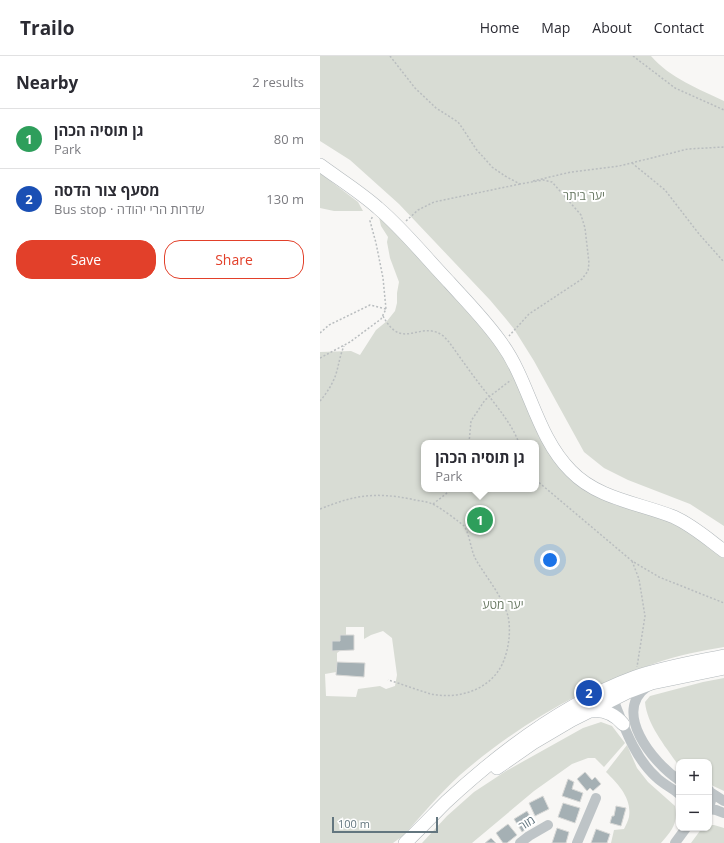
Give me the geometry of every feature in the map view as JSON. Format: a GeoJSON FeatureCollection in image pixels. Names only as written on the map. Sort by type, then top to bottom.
{"type":"FeatureCollection","features":[{"type":"Feature","properties":{"kind":"main road"},"geometry":{"type":"LineString","coordinates":[[320,165],[378,208],[473,308],[502,343],[520,374],[551,444],[564,464],[572,472],[599,492],[676,518],[700,533],[724,551]]}},
{"type":"Feature","properties":{"kind":"main road"},"geometry":{"type":"LineString","coordinates":[[405,843],[465,786],[515,744],[564,712],[636,677],[676,666],[724,656]]}},
{"type":"Feature","properties":{"kind":"main road"},"geometry":{"type":"LineString","coordinates":[[411,843],[474,784],[533,743],[584,713],[652,683],[724,668]]}},
{"type":"Feature","properties":{"kind":"main road"},"geometry":{"type":"LineString","coordinates":[[584,713],[596,710],[608,712],[614,715],[623,724]]}},
{"type":"Feature","properties":{"kind":"street"},"geometry":{"type":"LineString","coordinates":[[652,683],[642,690],[636,699],[633,709],[635,721],[651,754],[664,769],[676,778]]}},
{"type":"Feature","properties":{"kind":"street"},"geometry":{"type":"LineString","coordinates":[[615,686],[612,693],[613,699],[636,751],[656,777],[676,792]]}},
{"type":"Feature","properties":{"kind":"street"},"geometry":{"type":"LineString","coordinates":[[712,792],[724,801]]}},
{"type":"Feature","properties":{"kind":"street"},"geometry":{"type":"LineString","coordinates":[[577,843],[596,798]]}},
{"type":"Feature","properties":{"kind":"street"},"geometry":{"type":"LineString","coordinates":[[712,809],[724,813]]}},
{"type":"Feature","properties":{"kind":"street","name":"מור"},"geometry":{"type":"LineString","coordinates":[[520,843],[548,825]]}},
{"type":"Feature","properties":{"kind":"street"},"geometry":{"type":"LineString","coordinates":[[675,843],[684,831]]}},
{"type":"Feature","properties":{"kind":"path"},"geometry":{"type":"LineString","coordinates":[[390,56],[415,88],[436,108],[458,122],[476,149],[492,167],[520,184],[543,180],[552,182],[560,193],[581,215],[585,228],[589,263],[588,271],[582,279],[529,314],[502,343]]}},
{"type":"Feature","properties":{"kind":"path"},"geometry":{"type":"LineString","coordinates":[[633,56],[675,88],[724,110]]}},
{"type":"Feature","properties":{"kind":"path"},"geometry":{"type":"LineString","coordinates":[[398,228],[418,210],[434,202],[571,172],[619,166],[688,149],[724,147]]}},
{"type":"Feature","properties":{"kind":"path"},"geometry":{"type":"LineString","coordinates":[[632,163],[664,190],[699,234],[724,262]]}},
{"type":"Feature","properties":{"kind":"path"},"geometry":{"type":"LineString","coordinates":[[320,400],[334,379],[344,347],[381,319],[386,309],[382,271],[370,221],[378,208]]}},
{"type":"Feature","properties":{"kind":"path"},"geometry":{"type":"LineString","coordinates":[[320,333],[328,325],[370,305],[386,309]]}},
{"type":"Feature","properties":{"kind":"path"},"geometry":{"type":"LineString","coordinates":[[383,316],[388,326],[394,332],[404,335],[422,332],[441,334],[449,342],[510,423],[518,440]]}},
{"type":"Feature","properties":{"kind":"path"},"geometry":{"type":"LineString","coordinates":[[320,358],[350,342]]}},
{"type":"Feature","properties":{"kind":"path"},"geometry":{"type":"LineString","coordinates":[[469,440],[471,421],[485,400],[520,374]]}},
{"type":"Feature","properties":{"kind":"path"},"geometry":{"type":"LineString","coordinates":[[539,483],[632,561],[659,577],[724,603]]}},
{"type":"Feature","properties":{"kind":"path"},"geometry":{"type":"LineString","coordinates":[[432,504],[448,492]]}},
{"type":"Feature","properties":{"kind":"path"},"geometry":{"type":"LineString","coordinates":[[320,509],[353,497],[379,494],[432,504],[465,527],[474,556],[500,599],[507,615],[510,628],[507,652],[501,669],[492,680],[476,690],[446,696],[432,694],[388,680]]}},
{"type":"Feature","properties":{"kind":"path"},"geometry":{"type":"LineString","coordinates":[[632,561],[639,579],[645,616],[636,677]]}},
{"type":"Feature","properties":{"kind":"green space","name":"יער ביתר"},"geometry":{"type":"Polygon","coordinates":[[[320,56],[651,56],[676,77],[724,101],[724,526],[690,504],[628,480],[604,468],[584,452],[534,361],[514,329],[490,300],[399,204],[350,160],[320,141],[320,56]]]}},
{"type":"Feature","properties":{"kind":"green space"},"geometry":{"type":"Polygon","coordinates":[[[320,173],[358,202],[363,211],[334,211],[320,208],[320,173]]]}},
{"type":"Feature","properties":{"kind":"green space","name":"יער מטע"},"geometry":{"type":"Polygon","coordinates":[[[378,213],[504,352],[536,423],[591,493],[615,505],[661,517],[697,537],[724,557],[724,647],[673,658],[629,672],[603,683],[552,709],[504,740],[460,775],[438,796],[404,835],[393,843],[320,843],[320,352],[351,351],[360,355],[376,330],[387,321],[395,311],[399,282],[390,258],[387,242],[388,237],[381,226],[378,213]],[[346,627],[346,646],[337,653],[337,666],[342,671],[325,674],[326,696],[356,697],[358,689],[380,686],[386,689],[395,686],[397,675],[392,638],[383,631],[364,639],[364,627],[346,627]]]}},
{"type":"Feature","properties":{"kind":"green space"},"geometry":{"type":"Polygon","coordinates":[[[724,678],[724,791],[712,785],[712,759],[676,759],[676,762],[653,727],[649,719],[645,702],[650,696],[724,678]]]}},
{"type":"Feature","properties":{"kind":"green space"},"geometry":{"type":"Polygon","coordinates":[[[601,722],[612,726],[625,743],[604,767],[595,758],[588,758],[572,764],[534,791],[472,843],[422,843],[447,816],[474,792],[506,771],[583,728],[601,722]]]}},
{"type":"Feature","properties":{"kind":"green space"},"geometry":{"type":"Polygon","coordinates":[[[627,745],[637,768],[648,782],[675,806],[675,822],[661,843],[611,843],[614,830],[624,829],[629,818],[629,810],[623,792],[606,772],[627,745]]]}},
{"type":"Feature","properties":{"kind":"green space"},"geometry":{"type":"Polygon","coordinates":[[[712,825],[724,828],[724,843],[691,843],[700,831],[712,831],[712,825]]]}},
{"type":"Feature","properties":{"kind":"building"},"geometry":{"type":"Polygon","coordinates":[[[340,635],[354,635],[354,650],[332,651],[332,641],[340,641],[340,635]]]}},
{"type":"Feature","properties":{"kind":"building"},"geometry":{"type":"Polygon","coordinates":[[[337,662],[365,663],[364,677],[336,675],[337,662]]]}},
{"type":"Feature","properties":{"kind":"building"},"geometry":{"type":"Polygon","coordinates":[[[585,772],[592,780],[595,777],[601,784],[593,791],[590,788],[587,791],[577,779],[585,772]]]}},
{"type":"Feature","properties":{"kind":"building"},"geometry":{"type":"Polygon","coordinates":[[[568,779],[574,782],[572,789],[583,793],[580,802],[562,796],[568,779]]]}},
{"type":"Feature","properties":{"kind":"building"},"geometry":{"type":"Polygon","coordinates":[[[543,796],[549,809],[535,816],[529,803],[543,796]]]}},
{"type":"Feature","properties":{"kind":"building"},"geometry":{"type":"Polygon","coordinates":[[[563,803],[580,808],[575,823],[558,817],[563,803]]]}},
{"type":"Feature","properties":{"kind":"building"},"geometry":{"type":"Polygon","coordinates":[[[616,806],[626,808],[621,826],[610,823],[612,816],[614,816],[616,806]]]}},
{"type":"Feature","properties":{"kind":"building"},"geometry":{"type":"Polygon","coordinates":[[[527,811],[534,823],[522,832],[514,819],[527,811]]]}},
{"type":"Feature","properties":{"kind":"building"},"geometry":{"type":"Polygon","coordinates":[[[508,824],[517,835],[507,843],[503,843],[496,833],[508,824]]]}},
{"type":"Feature","properties":{"kind":"building"},"geometry":{"type":"Polygon","coordinates":[[[557,828],[569,832],[566,843],[552,843],[557,828]]]}},
{"type":"Feature","properties":{"kind":"building"},"geometry":{"type":"Polygon","coordinates":[[[596,829],[610,834],[607,843],[591,843],[596,829]]]}},
{"type":"Feature","properties":{"kind":"building"},"geometry":{"type":"Polygon","coordinates":[[[491,838],[496,843],[485,843],[491,838]]]}},
{"type":"Feature","properties":{"kind":"place","name":"גן תוסיה הכהן"},"geometry":{"type":"Point","coordinates":[480,520]}},
{"type":"Feature","properties":{"kind":"place","name":"מסעף צור הדסה"},"geometry":{"type":"Point","coordinates":[589,693]}}]}
